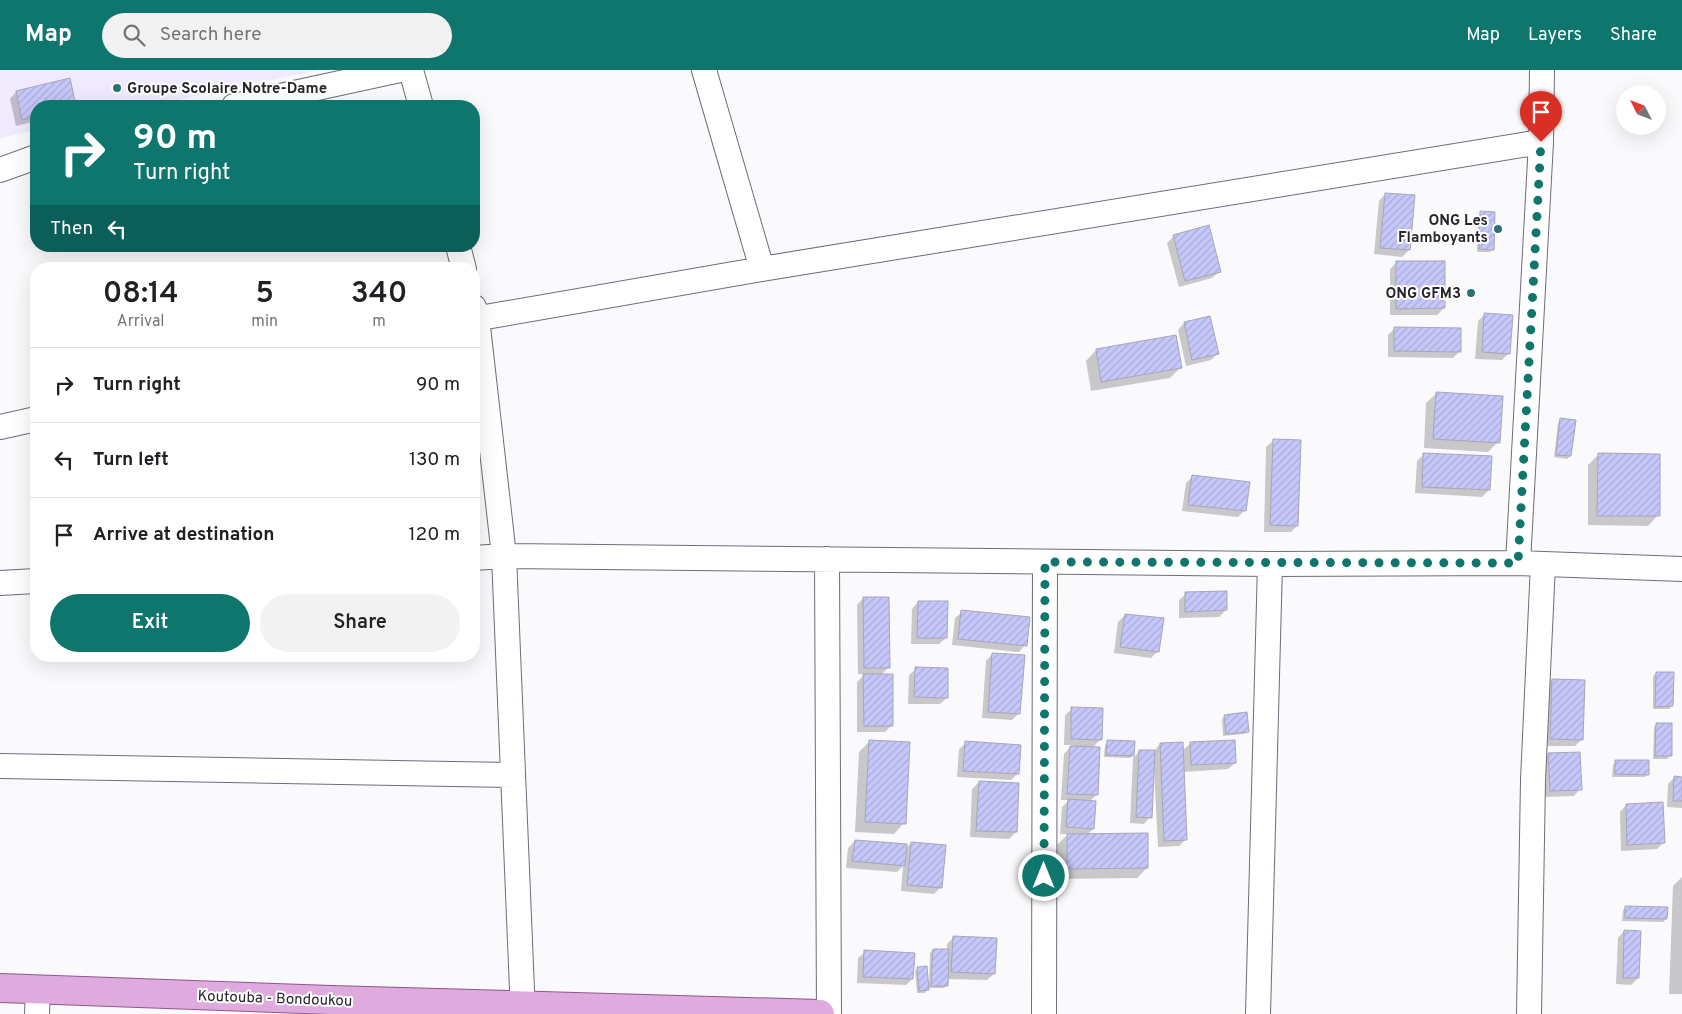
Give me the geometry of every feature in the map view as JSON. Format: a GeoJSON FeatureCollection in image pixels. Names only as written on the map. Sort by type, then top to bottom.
{"type":"FeatureCollection","features":[{"type":"Feature","properties":{"kind":"main road","name":"Koutouba - Bondoukou"},"geometry":{"type":"LineString","coordinates":[[0,988],[37,1002],[820,1014]]}},
{"type":"Feature","properties":{"kind":"street"},"geometry":{"type":"LineString","coordinates":[[262,100],[400,70]]}},
{"type":"Feature","properties":{"kind":"street"},"geometry":{"type":"LineString","coordinates":[[411,70],[419,100]]}},
{"type":"Feature","properties":{"kind":"street"},"geometry":{"type":"LineString","coordinates":[[704,70],[762,269]]}},
{"type":"Feature","properties":{"kind":"street"},"geometry":{"type":"LineString","coordinates":[[1518,563],[1541,142],[1542,70]]}},
{"type":"Feature","properties":{"kind":"street"},"geometry":{"type":"LineString","coordinates":[[480,314],[1541,142]]}},
{"type":"Feature","properties":{"kind":"street"},"geometry":{"type":"LineString","coordinates":[[0,170],[30,159]]}},
{"type":"Feature","properties":{"kind":"street"},"geometry":{"type":"LineString","coordinates":[[480,357],[504,556],[523,1010]]}},
{"type":"Feature","properties":{"kind":"street"},"geometry":{"type":"LineString","coordinates":[[0,427],[30,420]]}},
{"type":"Feature","properties":{"kind":"street"},"geometry":{"type":"LineString","coordinates":[[480,558],[504,556],[1270,564],[1518,563],[1682,569]]}},
{"type":"Feature","properties":{"kind":"street"},"geometry":{"type":"LineString","coordinates":[[827,559],[829,1014]]}},
{"type":"Feature","properties":{"kind":"street"},"geometry":{"type":"LineString","coordinates":[[1044,1014],[1045,562]]}},
{"type":"Feature","properties":{"kind":"street"},"geometry":{"type":"LineString","coordinates":[[1258,1014],[1270,564]]}},
{"type":"Feature","properties":{"kind":"street"},"geometry":{"type":"LineString","coordinates":[[1529,1014],[1533,780],[1543,564]]}},
{"type":"Feature","properties":{"kind":"street"},"geometry":{"type":"LineString","coordinates":[[0,583],[30,581]]}},
{"type":"Feature","properties":{"kind":"street"},"geometry":{"type":"LineString","coordinates":[[0,766],[513,775]]}},
{"type":"Feature","properties":{"kind":"shaded area","name":"Groupe Scolaire Notre-Dame"},"geometry":{"type":"Polygon","coordinates":[[[0,70],[318,70],[177,100],[30,100],[30,131],[0,138],[0,70]]]}},
{"type":"Feature","properties":{"kind":"building"},"geometry":{"type":"Polygon","coordinates":[[[70,78],[75,100],[30,100],[30,118],[22,120],[16,91],[70,78]]]}},
{"type":"Feature","properties":{"kind":"building"},"geometry":{"type":"Polygon","coordinates":[[[1385,193],[1415,195],[1410,250],[1380,248],[1385,193]]]}},
{"type":"Feature","properties":{"kind":"building"},"geometry":{"type":"Polygon","coordinates":[[[1480,211],[1495,212],[1494,250],[1479,249],[1480,211]]]}},
{"type":"Feature","properties":{"kind":"building"},"geometry":{"type":"Polygon","coordinates":[[[1209,225],[1221,272],[1185,281],[1173,235],[1209,225]]]}},
{"type":"Feature","properties":{"kind":"building"},"geometry":{"type":"Polygon","coordinates":[[[1396,261],[1445,261],[1445,308],[1396,309],[1396,261]]]}},
{"type":"Feature","properties":{"kind":"building"},"geometry":{"type":"Polygon","coordinates":[[[1484,313],[1513,315],[1510,354],[1482,352],[1484,313]]]}},
{"type":"Feature","properties":{"kind":"building"},"geometry":{"type":"Polygon","coordinates":[[[1210,316],[1219,354],[1192,360],[1184,322],[1210,316]]]}},
{"type":"Feature","properties":{"kind":"building"},"geometry":{"type":"Polygon","coordinates":[[[1394,327],[1461,328],[1461,352],[1394,351],[1394,327]]]}},
{"type":"Feature","properties":{"kind":"building"},"geometry":{"type":"Polygon","coordinates":[[[1176,335],[1182,368],[1101,382],[1096,349],[1176,335]]]}},
{"type":"Feature","properties":{"kind":"building"},"geometry":{"type":"Polygon","coordinates":[[[1436,392],[1503,396],[1500,443],[1433,439],[1436,392]]]}},
{"type":"Feature","properties":{"kind":"building"},"geometry":{"type":"Polygon","coordinates":[[[1560,418],[1576,420],[1571,456],[1556,455],[1560,418]]]}},
{"type":"Feature","properties":{"kind":"building"},"geometry":{"type":"Polygon","coordinates":[[[1273,439],[1301,440],[1298,526],[1270,525],[1273,439]]]}},
{"type":"Feature","properties":{"kind":"building"},"geometry":{"type":"Polygon","coordinates":[[[1423,453],[1492,456],[1490,490],[1422,487],[1423,453]]]}},
{"type":"Feature","properties":{"kind":"building"},"geometry":{"type":"Polygon","coordinates":[[[1598,453],[1660,454],[1660,516],[1597,516],[1598,453]]]}},
{"type":"Feature","properties":{"kind":"building"},"geometry":{"type":"Polygon","coordinates":[[[1192,475],[1250,482],[1246,511],[1188,505],[1192,475]]]}},
{"type":"Feature","properties":{"kind":"building"},"geometry":{"type":"Polygon","coordinates":[[[1227,591],[1227,610],[1185,612],[1185,592],[1227,591]]]}},
{"type":"Feature","properties":{"kind":"building"},"geometry":{"type":"Polygon","coordinates":[[[863,597],[889,597],[890,668],[864,668],[863,597]]]}},
{"type":"Feature","properties":{"kind":"building"},"geometry":{"type":"Polygon","coordinates":[[[918,601],[948,601],[947,638],[917,638],[918,601]]]}},
{"type":"Feature","properties":{"kind":"building"},"geometry":{"type":"Polygon","coordinates":[[[961,610],[1030,617],[1027,646],[958,639],[961,610]]]}},
{"type":"Feature","properties":{"kind":"building"},"geometry":{"type":"Polygon","coordinates":[[[1125,614],[1164,618],[1159,652],[1120,647],[1125,614]]]}},
{"type":"Feature","properties":{"kind":"building"},"geometry":{"type":"Polygon","coordinates":[[[992,653],[1025,655],[1020,714],[988,712],[992,653]]]}},
{"type":"Feature","properties":{"kind":"building"},"geometry":{"type":"Polygon","coordinates":[[[915,667],[948,668],[948,698],[914,697],[915,667]]]}},
{"type":"Feature","properties":{"kind":"building"},"geometry":{"type":"Polygon","coordinates":[[[1656,672],[1674,672],[1673,706],[1655,707],[1656,672]]]}},
{"type":"Feature","properties":{"kind":"building"},"geometry":{"type":"Polygon","coordinates":[[[863,674],[893,674],[893,726],[864,726],[863,674]]]}},
{"type":"Feature","properties":{"kind":"building"},"geometry":{"type":"Polygon","coordinates":[[[1552,679],[1585,680],[1583,740],[1550,739],[1552,679]]]}},
{"type":"Feature","properties":{"kind":"building"},"geometry":{"type":"Polygon","coordinates":[[[1071,707],[1103,708],[1102,740],[1071,739],[1071,707]]]}},
{"type":"Feature","properties":{"kind":"building"},"geometry":{"type":"Polygon","coordinates":[[[1247,712],[1249,732],[1226,734],[1224,715],[1247,712]]]}},
{"type":"Feature","properties":{"kind":"building"},"geometry":{"type":"Polygon","coordinates":[[[1656,723],[1672,723],[1672,756],[1655,756],[1656,723]]]}},
{"type":"Feature","properties":{"kind":"building"},"geometry":{"type":"Polygon","coordinates":[[[869,740],[910,742],[906,824],[865,822],[869,740]]]}},
{"type":"Feature","properties":{"kind":"building"},"geometry":{"type":"Polygon","coordinates":[[[1107,740],[1135,741],[1134,756],[1106,755],[1107,740]]]}},
{"type":"Feature","properties":{"kind":"building"},"geometry":{"type":"Polygon","coordinates":[[[1235,740],[1236,763],[1191,765],[1190,742],[1235,740]]]}},
{"type":"Feature","properties":{"kind":"building"},"geometry":{"type":"Polygon","coordinates":[[[965,741],[1021,745],[1019,774],[963,771],[965,741]]]}},
{"type":"Feature","properties":{"kind":"building"},"geometry":{"type":"Polygon","coordinates":[[[1183,742],[1187,840],[1164,841],[1160,743],[1183,742]]]}},
{"type":"Feature","properties":{"kind":"building"},"geometry":{"type":"Polygon","coordinates":[[[1070,746],[1100,747],[1098,795],[1067,794],[1070,746]]]}},
{"type":"Feature","properties":{"kind":"building"},"geometry":{"type":"Polygon","coordinates":[[[1139,750],[1155,750],[1152,818],[1136,817],[1139,750]]]}},
{"type":"Feature","properties":{"kind":"building"},"geometry":{"type":"Polygon","coordinates":[[[1580,752],[1582,790],[1550,791],[1548,753],[1580,752]]]}},
{"type":"Feature","properties":{"kind":"building"},"geometry":{"type":"Polygon","coordinates":[[[1615,760],[1649,760],[1649,775],[1615,774],[1615,760]]]}},
{"type":"Feature","properties":{"kind":"building"},"geometry":{"type":"Polygon","coordinates":[[[1674,776],[1682,777],[1682,801],[1673,801],[1674,776]]]}},
{"type":"Feature","properties":{"kind":"building"},"geometry":{"type":"Polygon","coordinates":[[[979,781],[1019,783],[1017,832],[976,831],[979,781]]]}},
{"type":"Feature","properties":{"kind":"building"},"geometry":{"type":"Polygon","coordinates":[[[1068,799],[1096,801],[1094,829],[1066,827],[1068,799]]]}},
{"type":"Feature","properties":{"kind":"building"},"geometry":{"type":"Polygon","coordinates":[[[1663,802],[1665,843],[1627,845],[1626,804],[1663,802]]]}},
{"type":"Feature","properties":{"kind":"building"},"geometry":{"type":"Polygon","coordinates":[[[1148,833],[1148,868],[1067,869],[1067,834],[1148,833]]]}},
{"type":"Feature","properties":{"kind":"building"},"geometry":{"type":"Polygon","coordinates":[[[855,840],[907,844],[905,866],[852,861],[855,840]]]}},
{"type":"Feature","properties":{"kind":"building"},"geometry":{"type":"Polygon","coordinates":[[[911,842],[946,845],[942,888],[907,885],[911,842]]]}},
{"type":"Feature","properties":{"kind":"building"},"geometry":{"type":"Polygon","coordinates":[[[1625,906],[1668,907],[1667,919],[1625,918],[1625,906]]]}},
{"type":"Feature","properties":{"kind":"building"},"geometry":{"type":"Polygon","coordinates":[[[1624,930],[1641,931],[1639,978],[1623,978],[1624,930]]]}},
{"type":"Feature","properties":{"kind":"building"},"geometry":{"type":"Polygon","coordinates":[[[953,936],[997,938],[995,974],[951,972],[953,936]]]}},
{"type":"Feature","properties":{"kind":"building"},"geometry":{"type":"Polygon","coordinates":[[[933,949],[949,949],[948,986],[931,986],[933,949]]]}},
{"type":"Feature","properties":{"kind":"building"},"geometry":{"type":"Polygon","coordinates":[[[864,950],[915,953],[913,979],[863,977],[864,950]]]}},
{"type":"Feature","properties":{"kind":"building"},"geometry":{"type":"Polygon","coordinates":[[[927,966],[929,990],[919,991],[917,967],[927,966]]]}},
{"type":"Feature","properties":{"kind":"place","name":"Groupe Scolaire Notre-Dame"},"geometry":{"type":"Point","coordinates":[117,88]}},
{"type":"Feature","properties":{"kind":"place","name":"ONG Les Flamboyants"},"geometry":{"type":"Point","coordinates":[1498,229]}},
{"type":"Feature","properties":{"kind":"place","name":"ONG GFM3"},"geometry":{"type":"Point","coordinates":[1471,293]}},
{"type":"Feature","properties":{"kind":"route"},"geometry":{"type":"LineString","coordinates":[[1044,876],[1045,562],[1270,564],[1518,563],[1541,142]]}}]}
